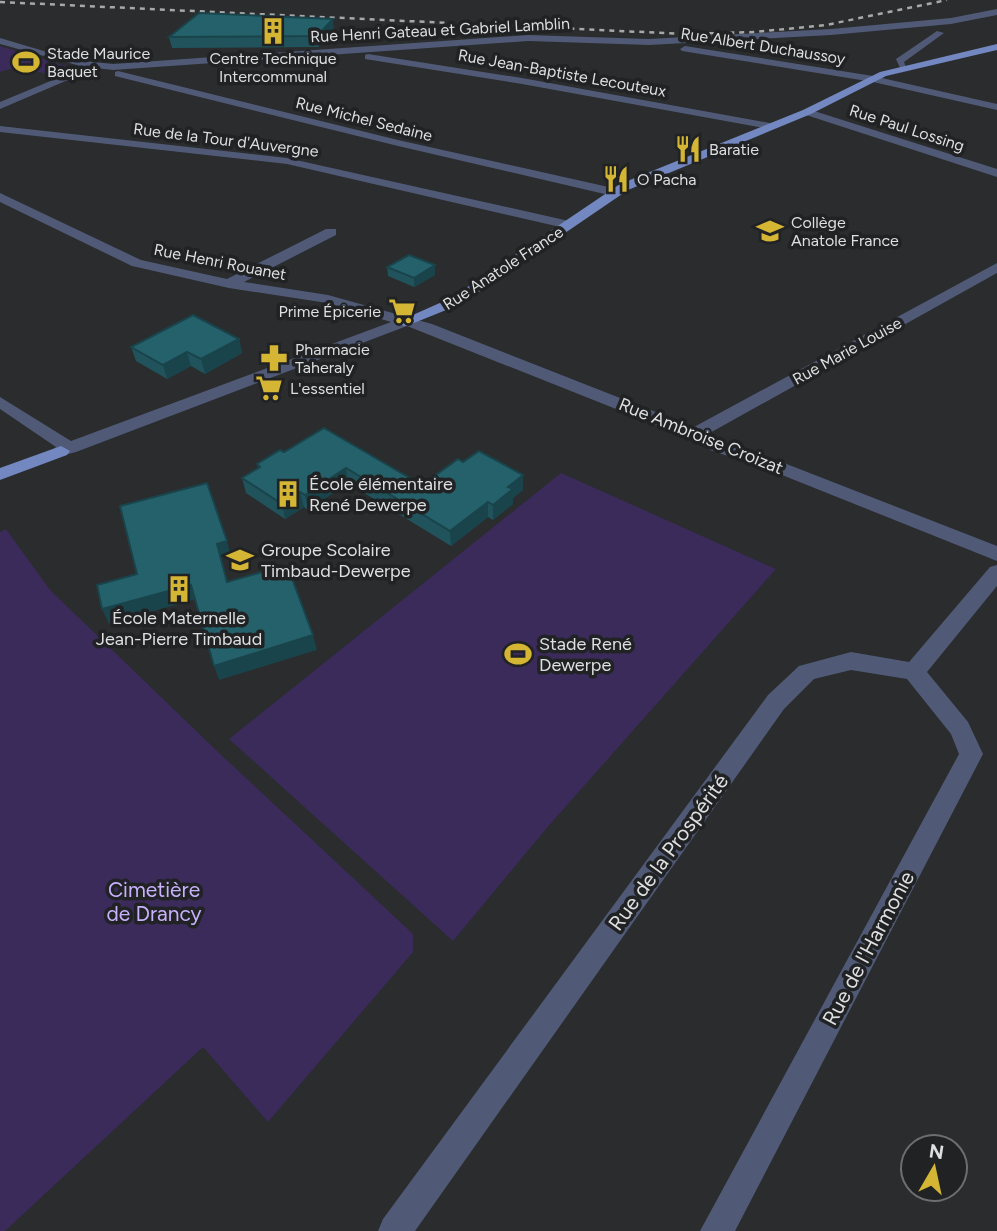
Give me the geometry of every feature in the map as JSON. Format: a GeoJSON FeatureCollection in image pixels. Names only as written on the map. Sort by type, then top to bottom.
{"type":"FeatureCollection","features":[{"type":"Feature","properties":{"kind":"main road","name":"Rue Anatole France"},"geometry":{"type":"LineString","coordinates":[[404,322],[456,301],[613,192],[807,112],[873,79],[904,68],[997,47]]}},
{"type":"Feature","properties":{"kind":"main road","name":"Rue Anatole France"},"geometry":{"type":"LineString","coordinates":[[0,474],[65,449]]}},
{"type":"Feature","properties":{"kind":"street","name":"Rue Henri Gateau et Gabriel Lamblin"},"geometry":{"type":"LineString","coordinates":[[92,67],[471,41],[555,37],[649,42],[913,26],[997,12]]}},
{"type":"Feature","properties":{"kind":"street"},"geometry":{"type":"LineString","coordinates":[[904,68],[899,61],[940,33]]}},
{"type":"Feature","properties":{"kind":"street"},"geometry":{"type":"LineString","coordinates":[[0,41],[92,67]]}},
{"type":"Feature","properties":{"kind":"street"},"geometry":{"type":"LineString","coordinates":[[449,54],[471,41]]}},
{"type":"Feature","properties":{"kind":"street","name":"Rue Albert Duchaussoy"},"geometry":{"type":"LineString","coordinates":[[649,42],[873,79],[997,107]]}},
{"type":"Feature","properties":{"kind":"street","name":"Rue Jean-Baptiste Lecouteux"},"geometry":{"type":"LineString","coordinates":[[350,50],[367,57],[770,127]]}},
{"type":"Feature","properties":{"kind":"street"},"geometry":{"type":"LineString","coordinates":[[428,67],[439,60]]}},
{"type":"Feature","properties":{"kind":"street"},"geometry":{"type":"LineString","coordinates":[[0,106],[92,67]]}},
{"type":"Feature","properties":{"kind":"street","name":"Rue Michel Sedaine"},"geometry":{"type":"LineString","coordinates":[[113,67],[116,74],[613,192]]}},
{"type":"Feature","properties":{"kind":"street","name":"Rue Paul Lossing"},"geometry":{"type":"LineString","coordinates":[[807,112],[997,173]]}},
{"type":"Feature","properties":{"kind":"street","name":"Rue de la Tour d'Auvergne"},"geometry":{"type":"LineString","coordinates":[[0,129],[287,161],[569,225]]}},
{"type":"Feature","properties":{"kind":"street","name":"Rue Henri Rouanet"},"geometry":{"type":"LineString","coordinates":[[0,197],[137,263],[229,284],[328,299],[404,322]]}},
{"type":"Feature","properties":{"kind":"street"},"geometry":{"type":"LineString","coordinates":[[229,284],[331,232]]}},
{"type":"Feature","properties":{"kind":"street","name":"Rue Marie Louise"},"geometry":{"type":"LineString","coordinates":[[695,434],[997,267]]}},
{"type":"Feature","properties":{"kind":"street","name":"Rue Ambroise Croizat"},"geometry":{"type":"LineString","coordinates":[[404,322],[426,327],[695,434],[716,446],[778,467],[997,554]]}},
{"type":"Feature","properties":{"kind":"street","name":"Rue Anatole France"},"geometry":{"type":"LineString","coordinates":[[65,449],[404,322]]}},
{"type":"Feature","properties":{"kind":"street"},"geometry":{"type":"LineString","coordinates":[[0,402],[65,449]]}},
{"type":"Feature","properties":{"kind":"street"},"geometry":{"type":"LineString","coordinates":[[914,672],[997,572]]}},
{"type":"Feature","properties":{"kind":"street","name":"Rue de la Prospérité"},"geometry":{"type":"LineString","coordinates":[[395,1231],[776,702],[807,672],[851,661],[914,672]]}},
{"type":"Feature","properties":{"kind":"street","name":"Rue de l'Harmonie"},"geometry":{"type":"LineString","coordinates":[[717,1231],[971,754],[960,729],[914,672]]}},
{"type":"Feature","properties":{"kind":"green space","name":"Stade Maurice Baquet"},"geometry":{"type":"Polygon","coordinates":[[[0,46],[69,67],[71,71],[62,74],[19,69],[0,72],[0,46]]]}},
{"type":"Feature","properties":{"kind":"green space","name":"Stade René Dewerpe"},"geometry":{"type":"Polygon","coordinates":[[[561,473],[776,569],[545,830],[453,941],[229,739],[561,473]]]}},
{"type":"Feature","properties":{"kind":"green space","name":"Cimetière de Drancy"},"geometry":{"type":"Polygon","coordinates":[[[6,529],[50,590],[413,934],[413,952],[268,1122],[203,1047],[5,1231],[0,1231],[0,532],[6,529]]]}},
{"type":"Feature","properties":{"kind":"building"},"geometry":{"type":"Polygon","coordinates":[[[199,13],[333,19],[317,36],[169,37],[199,13]]]}},
{"type":"Feature","properties":{"kind":"building"},"geometry":{"type":"Polygon","coordinates":[[[409,255],[435,265],[414,278],[387,267],[409,255]]]}},
{"type":"Feature","properties":{"kind":"building"},"geometry":{"type":"Polygon","coordinates":[[[193,315],[239,339],[201,359],[187,352],[163,365],[131,347],[193,315]]]}},
{"type":"Feature","properties":{"kind":"building","name":"École élémentaire René Dewerpe"},"geometry":{"type":"Polygon","coordinates":[[[324,428],[422,485],[458,459],[463,462],[479,451],[523,475],[508,487],[513,489],[493,505],[488,502],[450,531],[346,468],[305,495],[300,492],[282,504],[242,478],[260,467],[257,464],[280,450],[284,452],[324,428]]]}},
{"type":"Feature","properties":{"kind":"building","name":"École Maternelle Jean-Pierre Timbaud"},"geometry":{"type":"Polygon","coordinates":[[[207,483],[227,541],[217,544],[227,582],[287,565],[313,635],[214,666],[191,585],[102,609],[97,585],[137,574],[120,506],[207,483]]]}},
{"type":"Feature","properties":{"kind":"railway"},"geometry":{"type":"LineString","coordinates":[[0,2],[685,34],[755,32],[826,25],[947,0]]}},
{"type":"Feature","properties":{"kind":"place","name":"Centre Technique Intercommunal"},"geometry":{"type":"Point","coordinates":[273,31]}},
{"type":"Feature","properties":{"kind":"place","name":"Stade Maurice Baquet"},"geometry":{"type":"Point","coordinates":[26,62]}},
{"type":"Feature","properties":{"kind":"place","name":"Baratie"},"geometry":{"type":"Point","coordinates":[688,149]}},
{"type":"Feature","properties":{"kind":"place","name":"O Pacha"},"geometry":{"type":"Point","coordinates":[616,179]}},
{"type":"Feature","properties":{"kind":"place","name":"Collège Anatole France"},"geometry":{"type":"Point","coordinates":[770,231]}},
{"type":"Feature","properties":{"kind":"place","name":"Prime Épicerie"},"geometry":{"type":"Point","coordinates":[402,311]}},
{"type":"Feature","properties":{"kind":"place","name":"Pharmacie Taheraly"},"geometry":{"type":"Point","coordinates":[274,358]}},
{"type":"Feature","properties":{"kind":"place","name":"L'essentiel"},"geometry":{"type":"Point","coordinates":[269,388]}},
{"type":"Feature","properties":{"kind":"place","name":"École élémentaire René Dewerpe"},"geometry":{"type":"Point","coordinates":[288,494]}},
{"type":"Feature","properties":{"kind":"place","name":"Groupe Scolaire Timbaud-Dewerpe"},"geometry":{"type":"Point","coordinates":[240,560]}},
{"type":"Feature","properties":{"kind":"place","name":"École Maternelle Jean-Pierre Timbaud"},"geometry":{"type":"Point","coordinates":[179,589]}},
{"type":"Feature","properties":{"kind":"place","name":"Stade René Dewerpe"},"geometry":{"type":"Point","coordinates":[518,654]}}]}
